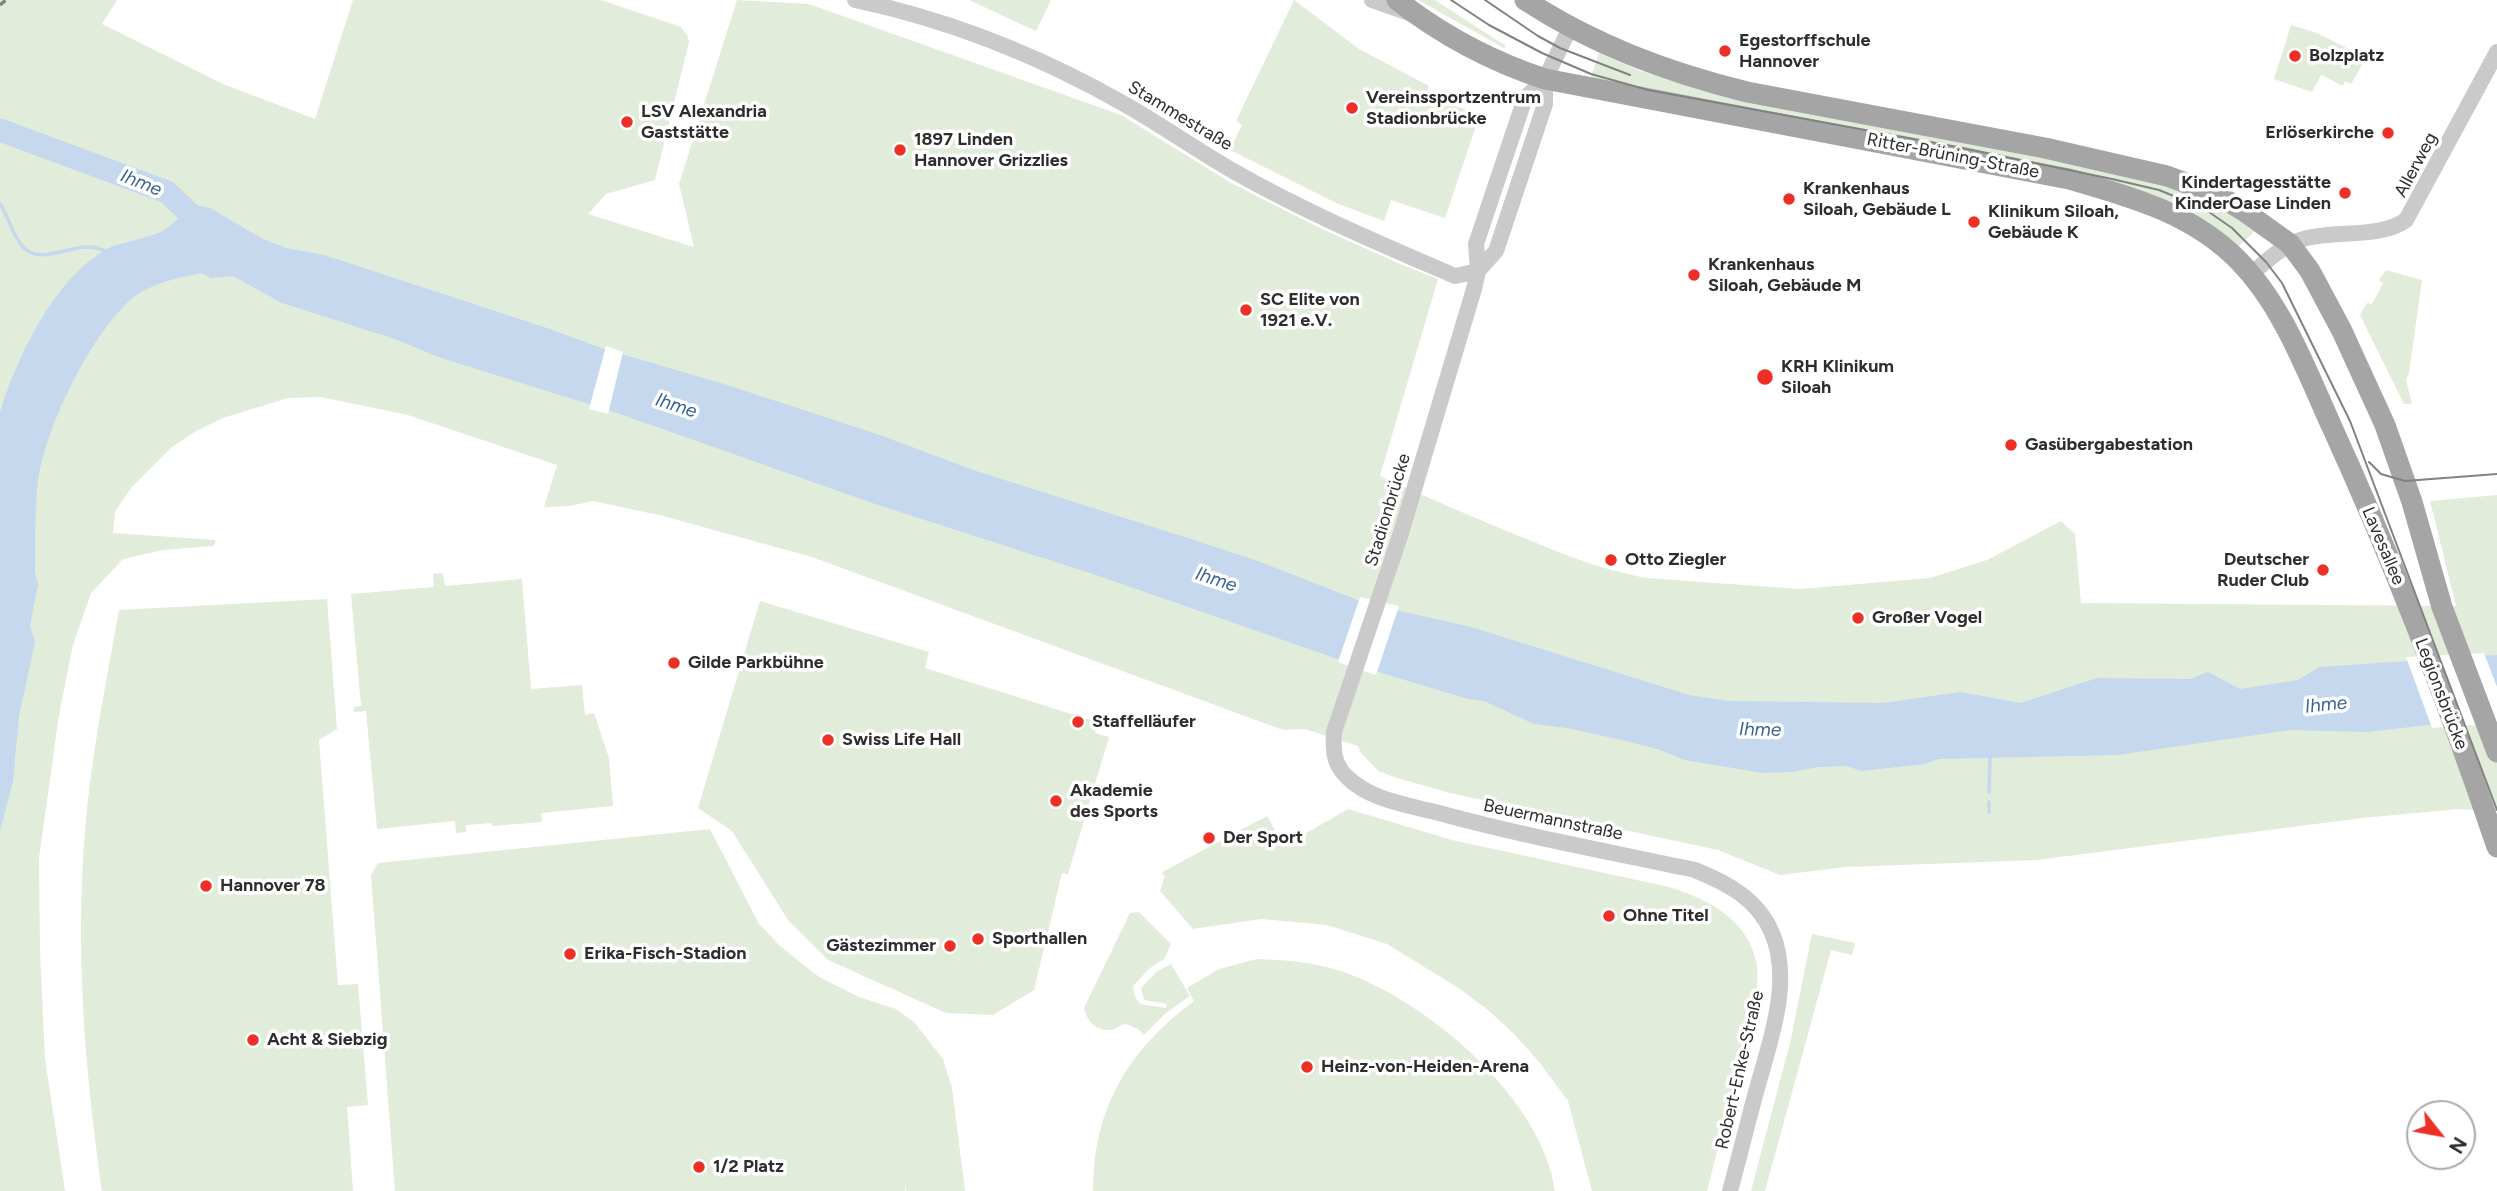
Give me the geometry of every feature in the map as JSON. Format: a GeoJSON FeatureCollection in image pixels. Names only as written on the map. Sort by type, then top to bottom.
{"type":"FeatureCollection","features":[{"type":"Feature","properties":{"kind":"main road","name":"Ritter-Brüning-Straße"},"geometry":{"type":"LineString","coordinates":[[1397,0],[1444,34],[1479,53],[1513,69],[1545,79],[2069,179],[2142,200],[2184,219],[2222,246],[2251,274],[2263,290],[2296,348],[2356,480]]}},
{"type":"Feature","properties":{"kind":"main road","name":"Ritter-Brüning-Straße"},"geometry":{"type":"LineString","coordinates":[[1525,0],[1570,28],[1651,64],[1724,86],[2045,148],[2167,176],[2218,195],[2253,216],[2290,244],[2310,271],[2342,331],[2385,425],[2406,485]]}},
{"type":"Feature","properties":{"kind":"main road","name":"Lavesallee"},"geometry":{"type":"LineString","coordinates":[[2356,480],[2410,611]]}},
{"type":"Feature","properties":{"kind":"main road","name":"Lavesallee"},"geometry":{"type":"LineString","coordinates":[[2406,485],[2442,607]]}},
{"type":"Feature","properties":{"kind":"main road","name":"Legionsbrücke"},"geometry":{"type":"LineString","coordinates":[[2442,607],[2497,752]]}},
{"type":"Feature","properties":{"kind":"main road","name":"Legionsbrücke"},"geometry":{"type":"LineString","coordinates":[[2410,611],[2497,847]]}},
{"type":"Feature","properties":{"kind":"street","name":"Stammestraße"},"geometry":{"type":"LineString","coordinates":[[855,0],[933,20],[1045,63],[1126,105],[1235,172],[1326,219],[1455,276],[1478,271]]}},
{"type":"Feature","properties":{"kind":"street","name":"Ritter-Brüning-Straße"},"geometry":{"type":"LineString","coordinates":[[1372,0],[1418,16]]}},
{"type":"Feature","properties":{"kind":"street","name":"Stadionbrücke"},"geometry":{"type":"LineString","coordinates":[[1335,758],[1334,732],[1401,533],[1478,271],[1496,251],[1545,104],[1545,79],[1570,28]]}},
{"type":"Feature","properties":{"kind":"street","name":"Allerweg"},"geometry":{"type":"LineString","coordinates":[[2251,274],[2290,244],[2306,239],[2389,229],[2406,220],[2497,52]]}},
{"type":"Feature","properties":{"kind":"street","name":"Beuermannstraße"},"geometry":{"type":"LineString","coordinates":[[1335,758],[1347,777],[1358,786],[1389,800],[1487,826],[1695,870],[1723,881],[1741,893],[1763,918]]}},
{"type":"Feature","properties":{"kind":"street","name":"Robert-Enke-Straße"},"geometry":{"type":"LineString","coordinates":[[1730,1191],[1771,1034],[1779,987],[1777,948],[1772,932],[1763,918]]}},
{"type":"Feature","properties":{"kind":"green space"},"geometry":{"type":"Polygon","coordinates":[[[0,0],[117,0],[102,24],[223,84],[315,119],[353,0],[601,0],[681,27],[689,42],[655,180],[606,194],[588,214],[694,247],[679,184],[737,0],[809,4],[1121,115],[1231,183],[1322,229],[1438,279],[1380,476],[1566,555],[1646,578],[1800,589],[1930,578],[1987,560],[2061,521],[2075,534],[2081,603],[2456,606],[2430,501],[2497,495],[2497,811],[2458,809],[2362,818],[2037,860],[1846,867],[1780,875],[1718,850],[1450,793],[1397,778],[1378,771],[1358,746],[1305,729],[1283,730],[812,557],[663,516],[593,501],[570,506],[544,507],[557,465],[408,415],[321,397],[288,398],[223,418],[196,431],[172,447],[131,488],[115,512],[113,533],[216,540],[214,546],[163,550],[123,559],[91,593],[73,645],[59,715],[39,858],[45,1059],[65,1191],[0,1191],[0,0]]]}},
{"type":"Feature","properties":{"kind":"green space"},"geometry":{"type":"Polygon","coordinates":[[[969,0],[1051,0],[1036,31],[969,0]]]}},
{"type":"Feature","properties":{"kind":"green space","name":"Vereinssportzentrum Stadionbrücke"},"geometry":{"type":"Polygon","coordinates":[[[1294,0],[1359,49],[1429,86],[1425,96],[1480,114],[1445,218],[1391,200],[1384,221],[1336,203],[1230,150],[1242,125],[1236,121],[1294,0]]]}},
{"type":"Feature","properties":{"kind":"green space"},"geometry":{"type":"Polygon","coordinates":[[[1418,0],[1435,0],[1506,46],[1504,48],[1418,0]]]}},
{"type":"Feature","properties":{"kind":"green space"},"geometry":{"type":"Polygon","coordinates":[[[2291,25],[2317,33],[2366,58],[2351,84],[2345,81],[2343,86],[2321,75],[2312,92],[2274,79],[2291,25]]]}},
{"type":"Feature","properties":{"kind":"green space"},"geometry":{"type":"Polygon","coordinates":[[[1599,53],[1641,71],[1692,87],[2036,152],[2201,195],[2257,229],[2238,247],[2186,210],[1589,82],[1599,53]]]}},
{"type":"Feature","properties":{"kind":"green space"},"geometry":{"type":"Polygon","coordinates":[[[2386,270],[2422,280],[2406,380],[2412,404],[2404,404],[2360,315],[2367,303],[2372,304],[2383,283],[2379,280],[2386,270]]]}},
{"type":"Feature","properties":{"kind":"green space"},"geometry":{"type":"Polygon","coordinates":[[[443,573],[445,586],[522,579],[531,689],[582,685],[585,715],[594,713],[609,758],[613,806],[541,813],[542,822],[466,825],[466,832],[456,833],[455,821],[377,829],[366,711],[354,712],[354,707],[361,706],[351,594],[434,587],[433,574],[443,573]]]}},
{"type":"Feature","properties":{"kind":"green space","name":"Hannover 78"},"geometry":{"type":"Polygon","coordinates":[[[327,599],[337,729],[319,740],[338,985],[358,984],[368,1105],[347,1107],[353,1191],[102,1191],[83,1011],[82,876],[91,775],[119,610],[327,599]]]}},
{"type":"Feature","properties":{"kind":"green space"},"geometry":{"type":"Polygon","coordinates":[[[760,601],[929,652],[925,668],[1097,722],[1095,733],[1109,737],[1068,874],[1062,873],[1034,990],[993,1015],[946,1013],[828,960],[788,920],[732,831],[698,808],[760,601]]]}},
{"type":"Feature","properties":{"kind":"green space"},"geometry":{"type":"Polygon","coordinates":[[[1348,809],[1452,840],[1669,887],[1712,905],[1736,924],[1753,950],[1757,966],[1757,993],[1707,1191],[1592,1191],[1568,1101],[1540,1063],[1488,1010],[1457,987],[1387,944],[1327,925],[1261,919],[1193,929],[1160,891],[1164,871],[1267,816],[1275,830],[1269,837],[1284,846],[1348,809]]]}},
{"type":"Feature","properties":{"kind":"green space"},"geometry":{"type":"Polygon","coordinates":[[[710,829],[759,924],[780,946],[819,977],[859,997],[896,1009],[914,1022],[943,1059],[952,1088],[965,1191],[906,1191],[905,1181],[905,1191],[395,1191],[371,875],[378,863],[710,829]]]}},
{"type":"Feature","properties":{"kind":"green space"},"geometry":{"type":"Polygon","coordinates":[[[1139,912],[1171,944],[1164,959],[1150,968],[1133,986],[1135,997],[1140,1004],[1166,1008],[1167,1004],[1144,1000],[1141,988],[1156,972],[1171,964],[1190,996],[1166,1013],[1144,1035],[1126,1024],[1111,1030],[1100,1029],[1087,1017],[1084,1008],[1130,913],[1139,912]]]}},
{"type":"Feature","properties":{"kind":"green space"},"geometry":{"type":"Polygon","coordinates":[[[1812,934],[1855,943],[1852,955],[1831,950],[1765,1191],[1751,1191],[1791,1039],[1812,934]]]}},
{"type":"Feature","properties":{"kind":"green space","name":"Heinz-von-Heiden-Arena"},"geometry":{"type":"Polygon","coordinates":[[[1257,959],[1320,965],[1341,971],[1408,1004],[1443,1029],[1475,1057],[1504,1088],[1528,1121],[1546,1156],[1555,1191],[1093,1191],[1100,1133],[1108,1107],[1133,1061],[1150,1040],[1194,1001],[1187,988],[1219,969],[1257,959]]]}},
{"type":"Feature","properties":{"kind":"water"},"geometry":{"type":"Polygon","coordinates":[[[189,204],[210,208],[263,239],[286,248],[324,255],[604,349],[724,384],[880,435],[973,470],[1258,561],[1365,603],[1471,627],[1689,695],[1728,701],[1884,703],[1960,692],[2021,703],[2097,678],[2190,679],[2208,672],[2240,689],[2298,680],[2319,667],[2497,655],[2497,723],[2463,721],[2367,732],[2291,730],[2117,755],[1939,759],[1925,764],[1861,771],[1847,766],[1763,773],[1685,760],[1626,741],[1534,724],[1484,701],[1468,699],[1352,664],[1093,574],[875,504],[617,413],[438,357],[395,339],[282,303],[233,276],[211,278],[201,273],[153,286],[128,302],[98,338],[59,411],[42,460],[38,481],[35,572],[38,584],[30,626],[35,642],[19,716],[13,781],[0,831],[0,412],[17,367],[40,320],[70,279],[88,262],[109,248],[170,226],[189,204]]]}},
{"type":"Feature","properties":{"kind":"pier"},"geometry":{"type":"Polygon","coordinates":[[[606,346],[623,352],[608,414],[589,409],[606,346]]]}},
{"type":"Feature","properties":{"kind":"pier"},"geometry":{"type":"Polygon","coordinates":[[[1360,597],[1399,606],[1376,675],[1338,662],[1360,597]]]}},
{"type":"Feature","properties":{"kind":"pier"},"geometry":{"type":"Polygon","coordinates":[[[2484,653],[2497,687],[2497,726],[2432,728],[2406,657],[2484,653]]]}},
{"type":"Feature","properties":{"kind":"waterway","name":"Ihme"},"geometry":{"type":"LineString","coordinates":[[0,130],[167,192],[208,231]]}},
{"type":"Feature","properties":{"kind":"waterway"},"geometry":{"type":"LineString","coordinates":[[0,204],[19,242],[31,253],[51,254],[85,247],[106,252]]}},
{"type":"Feature","properties":{"kind":"waterway"},"geometry":{"type":"LineString","coordinates":[[1989,792],[1990,757]]}},
{"type":"Feature","properties":{"kind":"waterway"},"geometry":{"type":"LineString","coordinates":[[1989,802],[1989,812]]}},
{"type":"Feature","properties":{"kind":"tram line"},"geometry":{"type":"LineString","coordinates":[[1451,0],[1489,25],[1542,53],[1591,74],[1648,90],[1963,148],[2159,190],[2209,212],[2232,228],[2266,262],[2282,283],[2350,421],[2497,810]]}},
{"type":"Feature","properties":{"kind":"tram line"},"geometry":{"type":"LineString","coordinates":[[1485,0],[1560,48],[1630,75]]}},
{"type":"Feature","properties":{"kind":"tram line"},"geometry":{"type":"LineString","coordinates":[[2369,462],[2381,474],[2405,481],[2497,474]]}},
{"type":"Feature","properties":{"kind":"railway"},"geometry":{"type":"LineString","coordinates":[[0,5],[6,0]]}},
{"type":"Feature","properties":{"kind":"place","name":"Egestorffschule Hannover"},"geometry":{"type":"Point","coordinates":[1725,51]}},
{"type":"Feature","properties":{"kind":"place","name":"Bolzplatz"},"geometry":{"type":"Point","coordinates":[2295,56]}},
{"type":"Feature","properties":{"kind":"place","name":"Vereinssportzentrum Stadionbrücke"},"geometry":{"type":"Point","coordinates":[1352,108]}},
{"type":"Feature","properties":{"kind":"place","name":"LSV Alexandria Gaststätte"},"geometry":{"type":"Point","coordinates":[627,122]}},
{"type":"Feature","properties":{"kind":"place","name":"Erlöserkirche"},"geometry":{"type":"Point","coordinates":[2388,133]}},
{"type":"Feature","properties":{"kind":"place","name":"1897 Linden Hannover Grizzlies"},"geometry":{"type":"Point","coordinates":[900,150]}},
{"type":"Feature","properties":{"kind":"place","name":"Kindertagesstätte KinderOase Linden"},"geometry":{"type":"Point","coordinates":[2345,193]}},
{"type":"Feature","properties":{"kind":"place","name":"Krankenhaus Siloah, Gebäude L"},"geometry":{"type":"Point","coordinates":[1789,199]}},
{"type":"Feature","properties":{"kind":"place","name":"Klinikum Siloah, Gebäude K"},"geometry":{"type":"Point","coordinates":[1974,222]}},
{"type":"Feature","properties":{"kind":"place","name":"Krankenhaus Siloah, Gebäude M"},"geometry":{"type":"Point","coordinates":[1694,275]}},
{"type":"Feature","properties":{"kind":"place","name":"SC Elite von 1921 e.V."},"geometry":{"type":"Point","coordinates":[1246,310]}},
{"type":"Feature","properties":{"kind":"place","name":"KRH Klinikum Siloah"},"geometry":{"type":"Point","coordinates":[1765,377]}},
{"type":"Feature","properties":{"kind":"place","name":"Gasübergabestation"},"geometry":{"type":"Point","coordinates":[2011,445]}},
{"type":"Feature","properties":{"kind":"place","name":"Otto Ziegler"},"geometry":{"type":"Point","coordinates":[1611,560]}},
{"type":"Feature","properties":{"kind":"place","name":"Deutscher Ruder Club"},"geometry":{"type":"Point","coordinates":[2323,570]}},
{"type":"Feature","properties":{"kind":"place","name":"Großer Vogel"},"geometry":{"type":"Point","coordinates":[1858,618]}},
{"type":"Feature","properties":{"kind":"place","name":"Gilde Parkbühne"},"geometry":{"type":"Point","coordinates":[674,663]}},
{"type":"Feature","properties":{"kind":"place","name":"Staffelläufer"},"geometry":{"type":"Point","coordinates":[1078,722]}},
{"type":"Feature","properties":{"kind":"place","name":"Swiss Life Hall"},"geometry":{"type":"Point","coordinates":[828,740]}},
{"type":"Feature","properties":{"kind":"place","name":"Akademie des Sports"},"geometry":{"type":"Point","coordinates":[1056,801]}},
{"type":"Feature","properties":{"kind":"place","name":"Der Sport"},"geometry":{"type":"Point","coordinates":[1209,838]}},
{"type":"Feature","properties":{"kind":"place","name":"Hannover 78"},"geometry":{"type":"Point","coordinates":[206,886]}},
{"type":"Feature","properties":{"kind":"place","name":"Ohne Titel"},"geometry":{"type":"Point","coordinates":[1609,916]}},
{"type":"Feature","properties":{"kind":"place","name":"Sporthallen"},"geometry":{"type":"Point","coordinates":[978,939]}},
{"type":"Feature","properties":{"kind":"place","name":"Gästezimmer"},"geometry":{"type":"Point","coordinates":[950,946]}},
{"type":"Feature","properties":{"kind":"place","name":"Erika-Fisch-Stadion"},"geometry":{"type":"Point","coordinates":[570,954]}},
{"type":"Feature","properties":{"kind":"place","name":"Acht & Siebzig"},"geometry":{"type":"Point","coordinates":[253,1040]}},
{"type":"Feature","properties":{"kind":"place","name":"Heinz-von-Heiden-Arena"},"geometry":{"type":"Point","coordinates":[1307,1067]}},
{"type":"Feature","properties":{"kind":"place","name":"1/2 Platz"},"geometry":{"type":"Point","coordinates":[699,1167]}}]}
